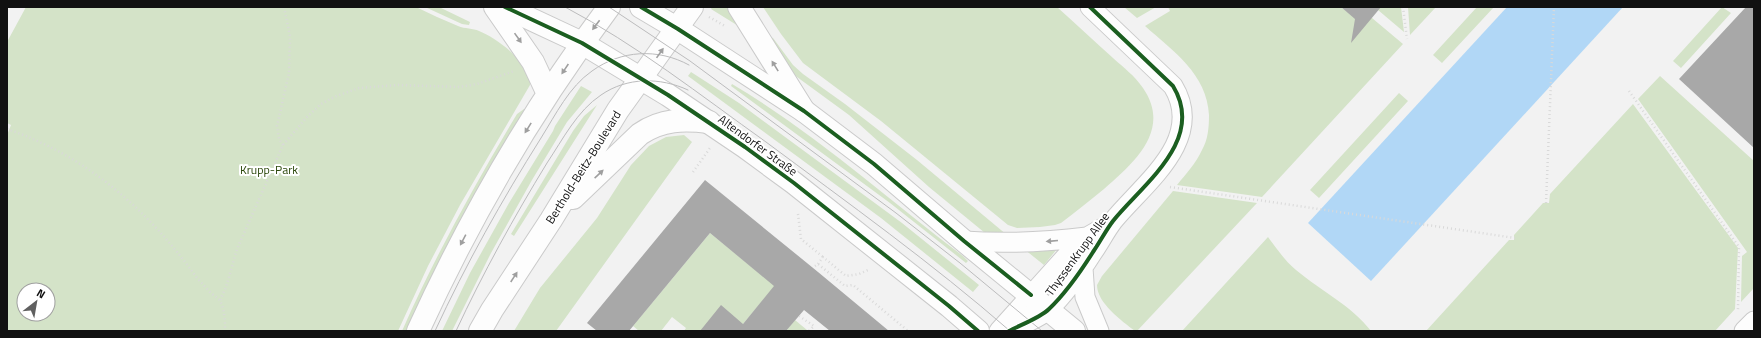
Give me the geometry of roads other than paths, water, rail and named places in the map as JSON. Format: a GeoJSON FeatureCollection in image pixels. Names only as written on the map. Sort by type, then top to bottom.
{"type":"FeatureCollection","features":[{"type":"Feature","properties":{"kind":"main road"},"geometry":{"type":"LineString","coordinates":[[495,7],[533,62],[548,94]]}},
{"type":"Feature","properties":{"kind":"main road","name":"Altendorfer Straße"},"geometry":{"type":"LineString","coordinates":[[505,7],[582,43],[642,78],[709,122],[794,183],[949,306],[978,331]]}},
{"type":"Feature","properties":{"kind":"main road"},"geometry":{"type":"LineString","coordinates":[[418,331],[438,288],[477,214],[548,94],[582,43],[609,7]]}},
{"type":"Feature","properties":{"kind":"main road"},"geometry":{"type":"LineString","coordinates":[[641,7],[678,28],[804,111],[874,164],[964,241],[1074,331]]}},
{"type":"Feature","properties":{"kind":"main road","name":"Berthold-Beitz-Boulevard"},"geometry":{"type":"LineString","coordinates":[[480,331],[492,310],[551,220],[614,116],[692,7]]}},
{"type":"Feature","properties":{"kind":"main road"},"geometry":{"type":"LineString","coordinates":[[739,7],[804,111]]}},
{"type":"Feature","properties":{"kind":"main road"},"geometry":{"type":"LineString","coordinates":[[551,220],[632,142],[648,129],[656,125],[678,120],[709,122]]}},
{"type":"Feature","properties":{"kind":"street","name":"ThyssenKrupp Allee"},"geometry":{"type":"LineString","coordinates":[[1009,331],[1048,310],[1083,268],[1112,222],[1165,163],[1175,146],[1181,129],[1180,102],[1177,93],[1166,78],[1090,7]]}},
{"type":"Feature","properties":{"kind":"street","name":"ThyssenKrupp Allee"},"geometry":{"type":"LineString","coordinates":[[999,331],[1070,252],[1088,237],[1112,222]]}},
{"type":"Feature","properties":{"kind":"street","name":"ThyssenKrupp Allee"},"geometry":{"type":"LineString","coordinates":[[964,241],[1016,244],[1088,237]]}},
{"type":"Feature","properties":{"kind":"street","name":"ThyssenKrupp Allee"},"geometry":{"type":"LineString","coordinates":[[1083,268],[1085,297],[1098,331]]}},
{"type":"Feature","properties":{"kind":"street"},"geometry":{"type":"LineString","coordinates":[[1744,331],[1746,316]]}},
{"type":"Feature","properties":{"kind":"water"},"geometry":{"type":"Polygon","coordinates":[[[1507,7],[1623,7],[1371,281],[1308,223],[1507,7]]]}},
{"type":"Feature","properties":{"kind":"tram line"},"geometry":{"type":"LineString","coordinates":[[565,7],[643,54],[766,142],[920,257],[1010,331]]}},
{"type":"Feature","properties":{"kind":"tram line"},"geometry":{"type":"LineString","coordinates":[[609,7],[690,61],[896,213],[960,263],[1042,331]]}},
{"type":"Feature","properties":{"kind":"tram line"},"geometry":{"type":"LineString","coordinates":[[435,331],[459,281],[498,209],[558,110],[576,85],[584,77],[603,64],[627,55],[652,54],[665,56],[689,65]]}},
{"type":"Feature","properties":{"kind":"tram line"},"geometry":{"type":"LineString","coordinates":[[456,331],[499,246],[523,204],[565,135],[585,109],[601,95],[611,89],[633,82],[655,81],[688,90]]}},
{"type":"Feature","properties":{"kind":"park label","name":"Krupp-Park"},"geometry":{"type":"Point","coordinates":[269,169]}}]}
